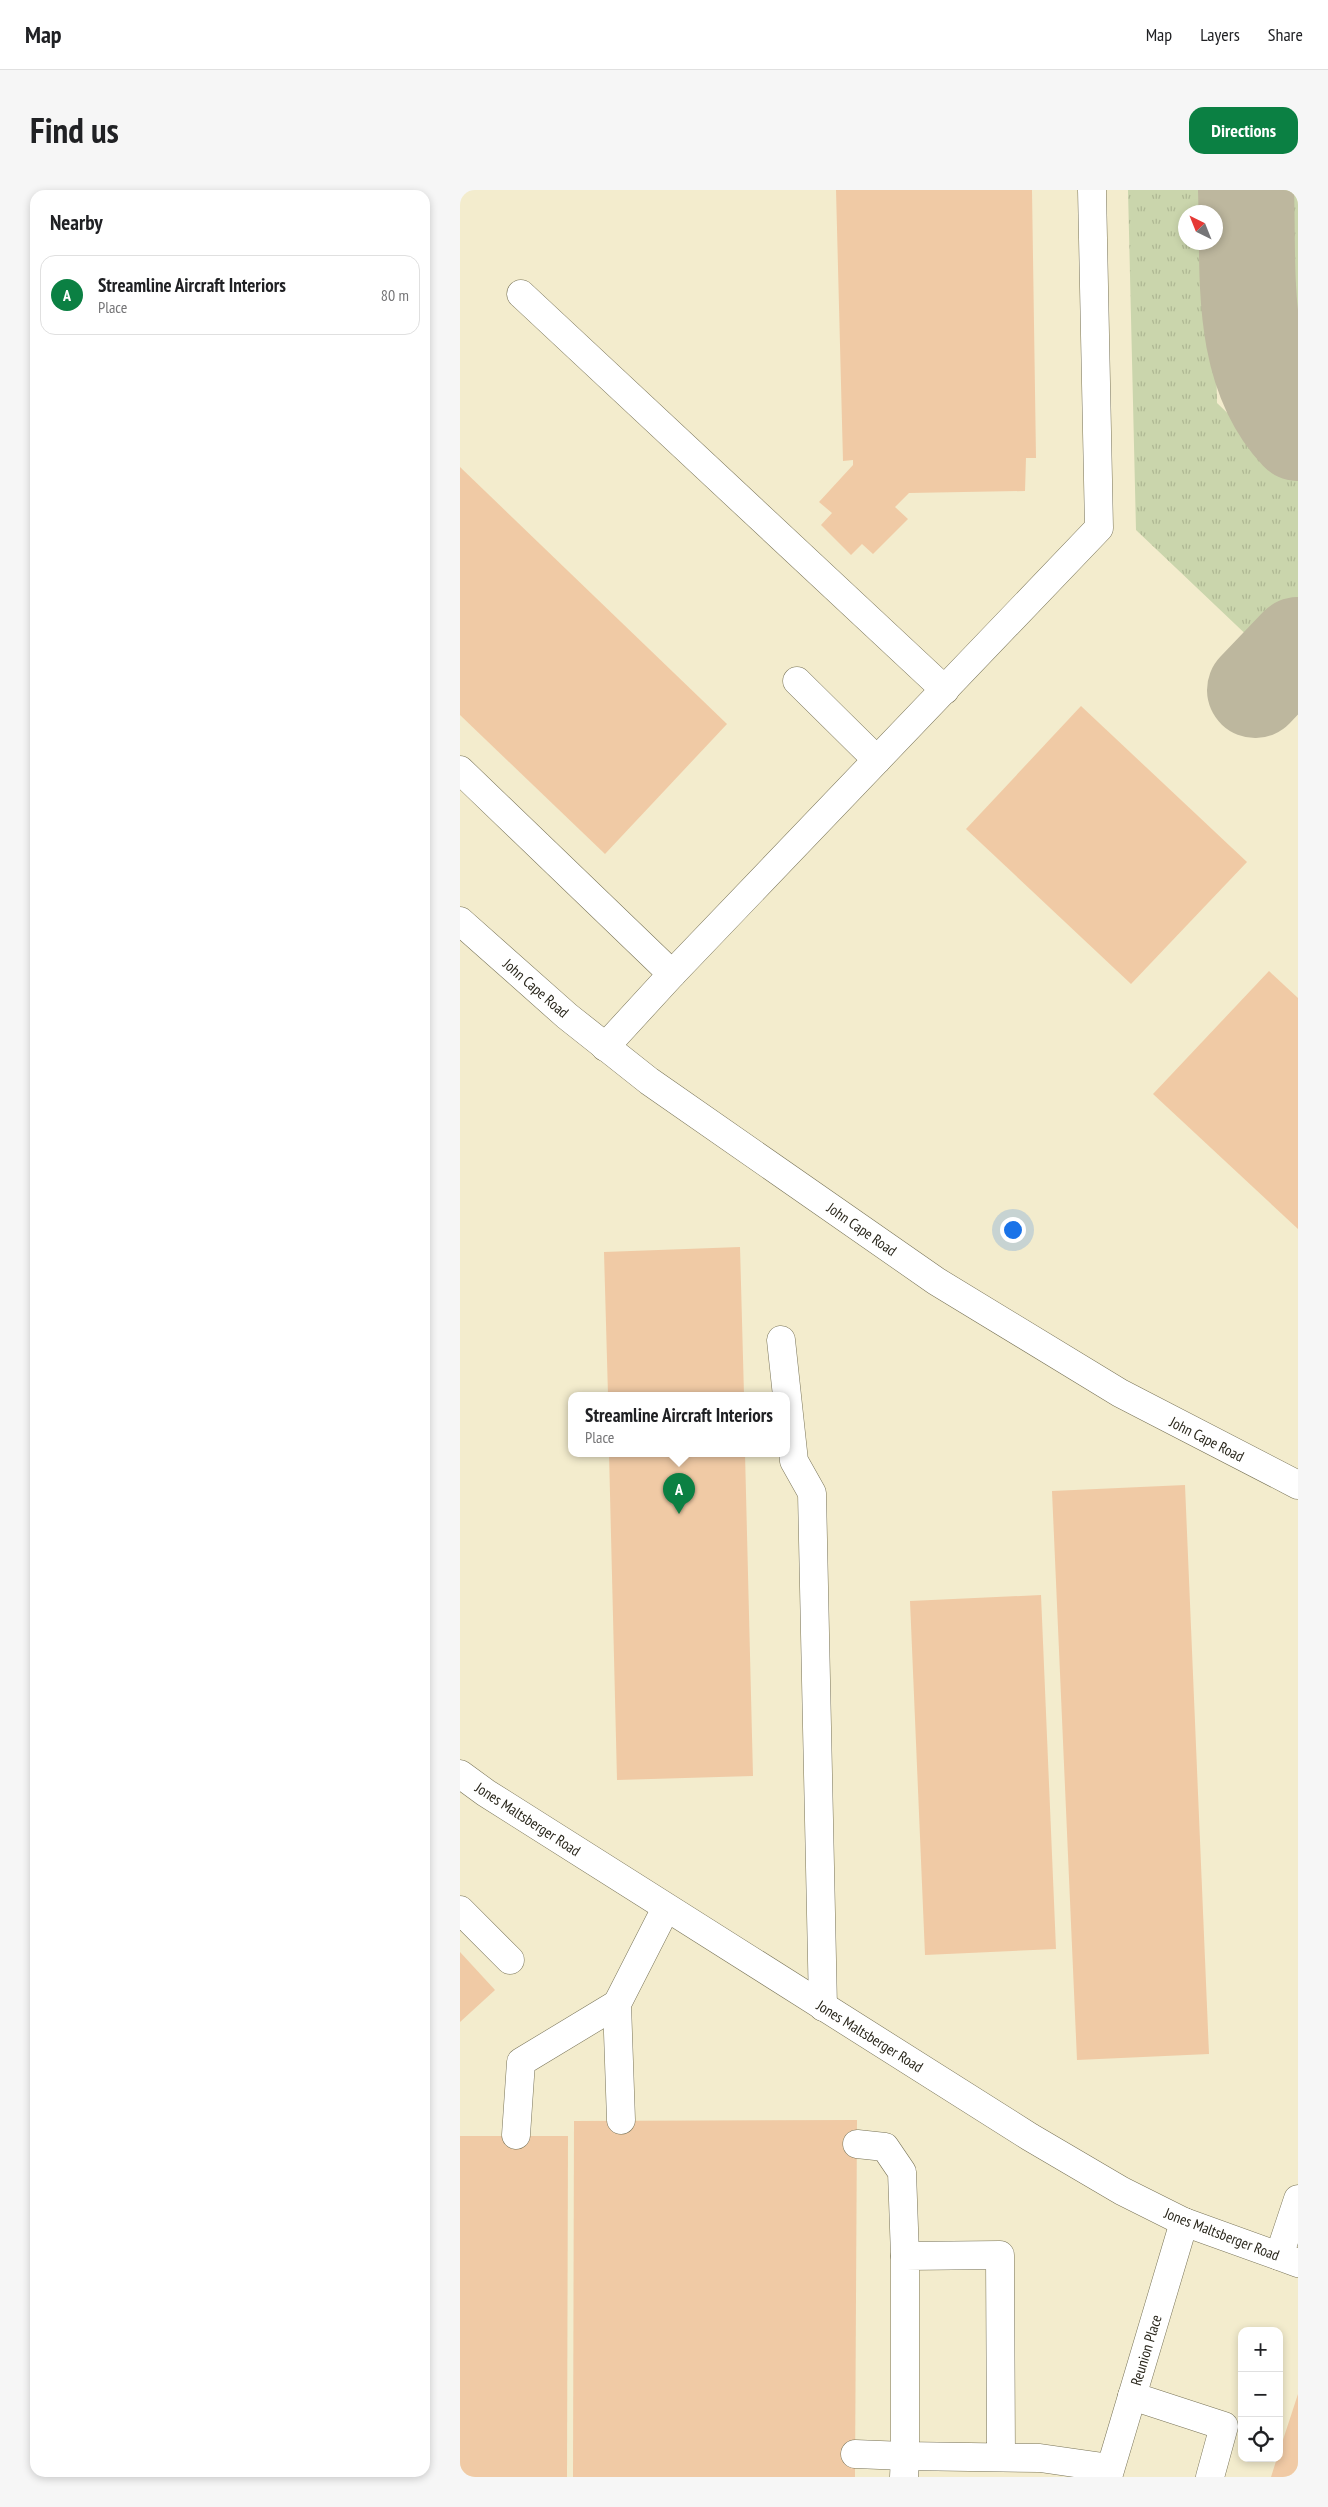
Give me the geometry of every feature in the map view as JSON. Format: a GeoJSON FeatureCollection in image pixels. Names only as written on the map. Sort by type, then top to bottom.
{"type":"FeatureCollection","features":[{"type":"Feature","properties":{"kind":"street"},"geometry":{"type":"LineString","coordinates":[[604,1046],[1099,528],[1092,190]]}},
{"type":"Feature","properties":{"kind":"street"},"geometry":{"type":"LineString","coordinates":[[521,294],[945,690]]}},
{"type":"Feature","properties":{"kind":"street"},"geometry":{"type":"LineString","coordinates":[[797,681],[877,760]]}},
{"type":"Feature","properties":{"kind":"street"},"geometry":{"type":"LineString","coordinates":[[460,770],[672,974]]}},
{"type":"Feature","properties":{"kind":"street","name":"John Cape Road"},"geometry":{"type":"LineString","coordinates":[[460,921],[604,1046],[649,1081],[936,1281],[1120,1394],[1298,1485]]}},
{"type":"Feature","properties":{"kind":"street"},"geometry":{"type":"LineString","coordinates":[[781,1340],[787,1392]]}},
{"type":"Feature","properties":{"kind":"street"},"geometry":{"type":"LineString","coordinates":[[790,1424],[794,1461],[812,1493],[823,2007]]}},
{"type":"Feature","properties":{"kind":"street","name":"Jones Maltsberger Road"},"geometry":{"type":"LineString","coordinates":[[460,1774],[823,2007],[1030,2137],[1122,2191],[1184,2222],[1288,2259]]}},
{"type":"Feature","properties":{"kind":"street"},"geometry":{"type":"LineString","coordinates":[[620,2120],[617,2004],[666,1908]]}},
{"type":"Feature","properties":{"kind":"street"},"geometry":{"type":"LineString","coordinates":[[460,1910],[510,1960]]}},
{"type":"Feature","properties":{"kind":"street"},"geometry":{"type":"LineString","coordinates":[[516,2135],[521,2062],[617,2004]]}},
{"type":"Feature","properties":{"kind":"street"},"geometry":{"type":"LineString","coordinates":[[857,2144],[885,2147],[902,2172],[905,2256],[905,2467]]}},
{"type":"Feature","properties":{"kind":"street"},"geometry":{"type":"LineString","coordinates":[[1288,2259],[1298,2199]]}},
{"type":"Feature","properties":{"kind":"street","name":"Reunion Place"},"geometry":{"type":"LineString","coordinates":[[1109,2473],[1184,2222]]}},
{"type":"Feature","properties":{"kind":"street"},"geometry":{"type":"LineString","coordinates":[[905,2256],[1000,2255],[1002,2458]]}},
{"type":"Feature","properties":{"kind":"street"},"geometry":{"type":"LineString","coordinates":[[1132,2396],[1224,2426],[1210,2477]]}},
{"type":"Feature","properties":{"kind":"street"},"geometry":{"type":"LineString","coordinates":[[855,2454],[905,2467],[1002,2458],[1040,2458],[1109,2473]]}},
{"type":"Feature","properties":{"kind":"green space"},"geometry":{"type":"Polygon","coordinates":[[[1128,190],[1213,190],[1214,205],[1178,205],[1178,250],[1214,250],[1217,403],[1298,481],[1298,598],[1255,643],[1136,530],[1128,190]]]}},
{"type":"Feature","properties":{"kind":"green space"},"geometry":{"type":"Polygon","coordinates":[[[1275,190],[1298,190],[1298,376],[1290,354],[1280,308],[1275,190]]]}},
{"type":"Feature","properties":{"kind":"building"},"geometry":{"type":"Polygon","coordinates":[[[836,190],[1032,190],[1036,458],[1026,458],[1025,491],[909,493],[895,507],[908,519],[873,554],[862,544],[851,555],[821,525],[832,513],[819,502],[853,465],[853,460],[843,461],[836,190]]]}},
{"type":"Feature","properties":{"kind":"building"},"geometry":{"type":"Polygon","coordinates":[[[460,467],[727,724],[605,854],[460,715],[460,467]]]}},
{"type":"Feature","properties":{"kind":"building"},"geometry":{"type":"Polygon","coordinates":[[[1081,706],[1247,862],[1131,984],[966,829],[1081,706]]]}},
{"type":"Feature","properties":{"kind":"building"},"geometry":{"type":"Polygon","coordinates":[[[1269,971],[1298,998],[1298,1229],[1153,1094],[1269,971]]]}},
{"type":"Feature","properties":{"kind":"building"},"geometry":{"type":"Polygon","coordinates":[[[740,1247],[744,1392],[608,1392],[604,1252],[740,1247]]]}},
{"type":"Feature","properties":{"kind":"building"},"geometry":{"type":"Polygon","coordinates":[[[609,1457],[745,1457],[753,1776],[617,1780],[609,1457]]]}},
{"type":"Feature","properties":{"kind":"building"},"geometry":{"type":"Polygon","coordinates":[[[1185,1485],[1209,2054],[1077,2060],[1052,1491],[1185,1485]]]}},
{"type":"Feature","properties":{"kind":"building"},"geometry":{"type":"Polygon","coordinates":[[[1041,1595],[1056,1949],[925,1955],[910,1601],[1041,1595]]]}},
{"type":"Feature","properties":{"kind":"building"},"geometry":{"type":"Polygon","coordinates":[[[460,1952],[495,1990],[460,2022],[460,1952]]]}},
{"type":"Feature","properties":{"kind":"building"},"geometry":{"type":"Polygon","coordinates":[[[857,2120],[855,2477],[573,2477],[574,2121],[857,2120]]]}},
{"type":"Feature","properties":{"kind":"building"},"geometry":{"type":"Polygon","coordinates":[[[460,2136],[568,2136],[567,2477],[460,2477],[460,2136]]]}},
{"type":"Feature","properties":{"kind":"building"},"geometry":{"type":"Polygon","coordinates":[[[1298,2394],[1298,2477],[1271,2477],[1276,2462],[1283,2462],[1283,2440],[1298,2394]]]}},
{"type":"Feature","properties":{"kind":"taxiway"},"geometry":{"type":"LineString","coordinates":[[1246,190],[1248,286],[1256,350],[1265,380],[1279,408],[1298,433]]}},
{"type":"Feature","properties":{"kind":"taxiway"},"geometry":{"type":"LineString","coordinates":[[1255,690],[1298,645]]}},
{"type":"Feature","properties":{"kind":"place","name":"Streamline Aircraft Interiors"},"geometry":{"type":"Point","coordinates":[679,1514]}}]}
